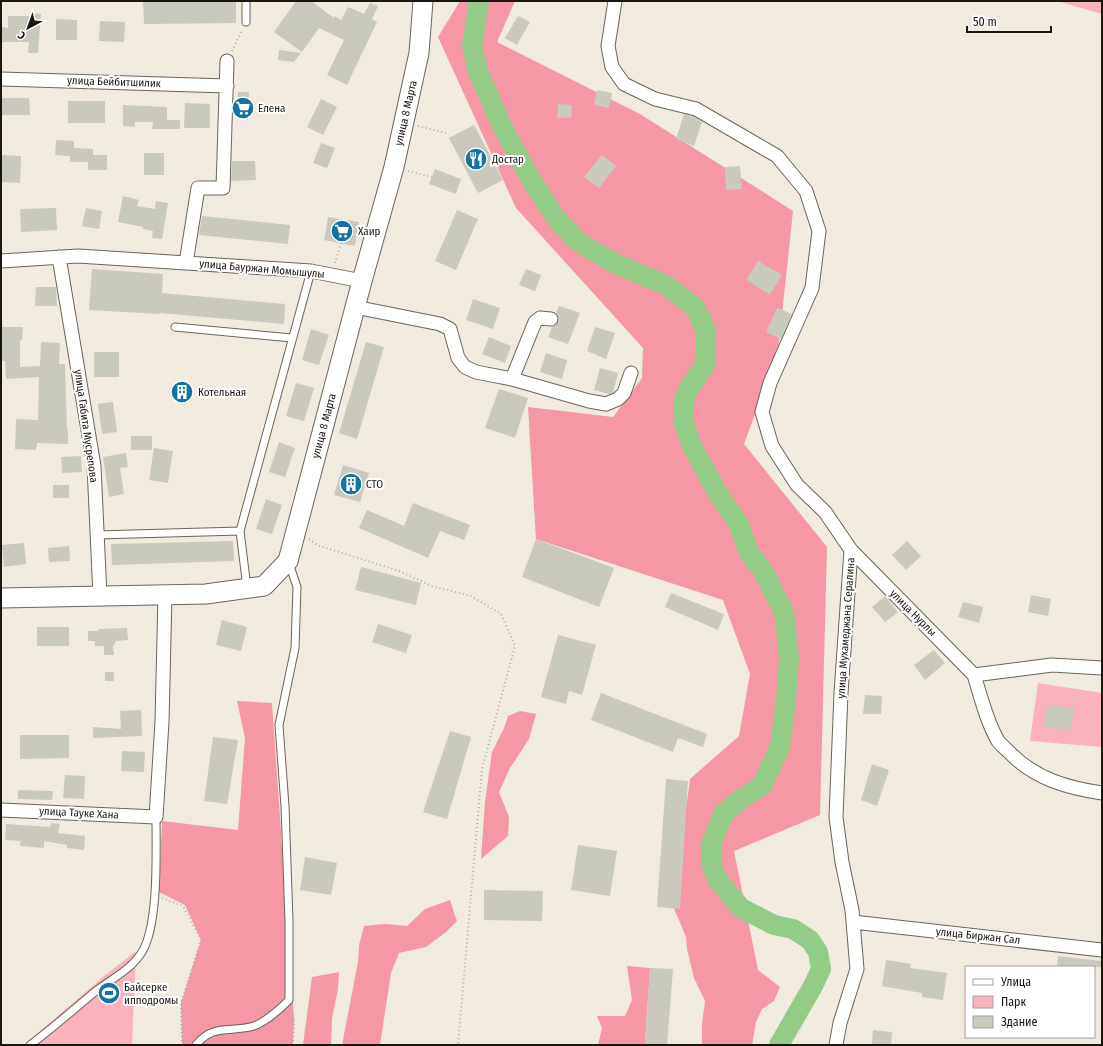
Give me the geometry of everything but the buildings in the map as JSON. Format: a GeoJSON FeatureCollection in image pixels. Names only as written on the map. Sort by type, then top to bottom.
{"type":"FeatureCollection","features":[{"type":"Feature","properties":{"kind":"street","name":"улица 8 Марта"},"geometry":{"type":"LineString","coordinates":[[1,598],[206,594],[264,586],[288,561],[355,307],[394,167],[420,53],[423,1]]}},
{"type":"Feature","properties":{"kind":"street","name":"улица Мухамеджана Сералина"},"geometry":{"type":"LineString","coordinates":[[616,1],[608,46],[612,67],[624,84],[655,99],[696,109],[777,156],[806,191],[819,231],[812,288],[770,383],[762,412],[772,446],[798,485],[825,512],[851,550],[841,693],[836,817],[842,862],[852,910],[857,969],[840,1023],[836,1045]]}},
{"type":"Feature","properties":{"kind":"street","name":"улица Бауржан Момышулы"},"geometry":{"type":"LineString","coordinates":[[186,263],[198,188],[223,188],[227,61]]}},
{"type":"Feature","properties":{"kind":"street","name":"улица Бейбитшилик"},"geometry":{"type":"LineString","coordinates":[[1,79],[227,86]]}},
{"type":"Feature","properties":{"kind":"street","name":"улица Бауржан Момышулы"},"geometry":{"type":"LineString","coordinates":[[1,261],[78,256],[311,271],[362,281]]}},
{"type":"Feature","properties":{"kind":"street","name":"улица Габита Мусрепова"},"geometry":{"type":"LineString","coordinates":[[59,257],[94,466],[100,596]]}},
{"type":"Feature","properties":{"kind":"street"},"geometry":{"type":"LineString","coordinates":[[355,307],[440,324],[450,329],[458,358],[465,367],[476,372],[512,379],[589,401],[606,404],[618,399],[624,393],[631,373]]}},
{"type":"Feature","properties":{"kind":"street"},"geometry":{"type":"LineString","coordinates":[[512,379],[535,322],[540,318],[552,319]]}},
{"type":"Feature","properties":{"kind":"street","name":"улица Нурлы"},"geometry":{"type":"LineString","coordinates":[[851,550],[974,675],[985,712],[999,742],[1017,760],[1038,775],[1058,784],[1081,790],[1102,793]]}},
{"type":"Feature","properties":{"kind":"street"},"geometry":{"type":"LineString","coordinates":[[156,817],[162,722],[165,595]]}},
{"type":"Feature","properties":{"kind":"street"},"geometry":{"type":"LineString","coordinates":[[974,675],[1052,665],[1102,668]]}},
{"type":"Feature","properties":{"kind":"street","name":"улица Тауке Хана"},"geometry":{"type":"LineString","coordinates":[[1,810],[156,817]]}},
{"type":"Feature","properties":{"kind":"street","name":"улица Биржан Сал"},"geometry":{"type":"LineString","coordinates":[[853,922],[1102,950]]}},
{"type":"Feature","properties":{"kind":"lane"},"geometry":{"type":"LineString","coordinates":[[246,1],[246,22]]}},
{"type":"Feature","properties":{"kind":"lane"},"geometry":{"type":"LineString","coordinates":[[248,588],[240,531],[311,271]]}},
{"type":"Feature","properties":{"kind":"lane"},"geometry":{"type":"LineString","coordinates":[[175,327],[292,338]]}},
{"type":"Feature","properties":{"kind":"lane"},"geometry":{"type":"LineString","coordinates":[[98,535],[240,531]]}},
{"type":"Feature","properties":{"kind":"lane"},"geometry":{"type":"LineString","coordinates":[[196,1045],[210,1032],[254,1026],[277,1012],[289,1000],[289,921],[286,821],[279,725],[295,648],[297,587],[288,561]]}},
{"type":"Feature","properties":{"kind":"lane"},"geometry":{"type":"LineString","coordinates":[[32,1044],[97,990],[125,970],[142,952],[150,932],[154,896],[156,817]]}},
{"type":"Feature","properties":{"kind":"path"},"geometry":{"type":"LineString","coordinates":[[227,61],[246,22]]}},
{"type":"Feature","properties":{"kind":"path"},"geometry":{"type":"LineString","coordinates":[[404,123],[446,133]]}},
{"type":"Feature","properties":{"kind":"path"},"geometry":{"type":"LineString","coordinates":[[394,167],[432,177]]}},
{"type":"Feature","properties":{"kind":"path"},"geometry":{"type":"LineString","coordinates":[[332,275],[342,243]]}},
{"type":"Feature","properties":{"kind":"path"},"geometry":{"type":"LineString","coordinates":[[297,531],[317,545],[399,571],[432,586],[471,596],[501,614],[515,646],[482,769],[458,1045]]}},
{"type":"Feature","properties":{"kind":"path"},"geometry":{"type":"LineString","coordinates":[[154,896],[184,906],[201,940],[181,1003],[183,1026],[182,1045]]}},
{"type":"Feature","properties":{"kind":"path"},"geometry":{"type":"LineString","coordinates":[[294,1018],[294,1045]]}},
{"type":"Feature","properties":{"kind":"green space"},"geometry":{"type":"Polygon","coordinates":[[[1057,1],[1102,1],[1102,14],[1057,1]]]}},
{"type":"Feature","properties":{"kind":"green space"},"geometry":{"type":"Polygon","coordinates":[[[1038,683],[1102,693],[1102,747],[1030,741],[1038,683]]]}},
{"type":"Feature","properties":{"kind":"green space","name":"Байсерке ипподромы"},"geometry":{"type":"Polygon","coordinates":[[[136,951],[132,1045],[24,1045],[104,976],[136,951]]]}},
{"type":"Feature","properties":{"kind":"shaded area"},"geometry":{"type":"Polygon","coordinates":[[[460,1],[515,1],[497,42],[640,114],[793,211],[778,352],[744,444],[827,547],[820,815],[734,851],[758,970],[780,987],[774,1001],[762,1009],[756,1022],[752,1045],[702,1045],[702,1024],[705,1001],[694,978],[687,949],[686,937],[673,906],[690,779],[739,736],[750,674],[723,600],[536,539],[528,407],[613,417],[642,378],[643,348],[516,208],[438,37],[460,1]]]}},
{"type":"Feature","properties":{"kind":"shaded area"},"geometry":{"type":"Polygon","coordinates":[[[237,701],[272,703],[294,1018],[293,1045],[182,1045],[181,1003],[201,940],[185,905],[159,892],[162,821],[238,830],[245,738],[237,701]]]}},
{"type":"Feature","properties":{"kind":"shaded area"},"geometry":{"type":"Polygon","coordinates":[[[520,711],[536,714],[529,739],[510,768],[499,792],[509,817],[508,836],[481,859],[485,802],[492,752],[504,728],[508,716],[520,711]]]}},
{"type":"Feature","properties":{"kind":"shaded area"},"geometry":{"type":"Polygon","coordinates":[[[450,900],[457,921],[446,932],[426,947],[399,953],[391,973],[380,1045],[342,1045],[358,962],[359,945],[364,926],[385,924],[407,926],[425,909],[450,900]]]}},
{"type":"Feature","properties":{"kind":"shaded area"},"geometry":{"type":"Polygon","coordinates":[[[627,966],[650,968],[645,1045],[598,1045],[602,1028],[597,1016],[625,1016],[632,1000],[627,966]]]}},
{"type":"Feature","properties":{"kind":"shaded area"},"geometry":{"type":"Polygon","coordinates":[[[339,972],[338,989],[332,1018],[331,1045],[303,1045],[312,977],[339,972]]]}},
{"type":"Feature","properties":{"kind":"waterway"},"geometry":{"type":"LineString","coordinates":[[479,1],[472,46],[478,72],[504,130],[533,183],[557,219],[577,241],[614,263],[664,284],[695,307],[706,331],[705,365],[689,388],[683,404],[684,424],[691,444],[720,497],[739,524],[748,551],[763,571],[784,612],[789,657],[786,700],[780,746],[762,786],[742,798],[724,813],[711,844],[711,863],[717,879],[741,908],[774,925],[793,929],[810,940],[818,952],[821,969],[813,986],[779,1045]]}},
{"type":"Feature","properties":{"kind":"place","name":"Елена"},"geometry":{"type":"Point","coordinates":[243,108]}},
{"type":"Feature","properties":{"kind":"place","name":"Достар"},"geometry":{"type":"Point","coordinates":[476,159]}},
{"type":"Feature","properties":{"kind":"place","name":"Хаир"},"geometry":{"type":"Point","coordinates":[342,231]}},
{"type":"Feature","properties":{"kind":"place","name":"Котельная"},"geometry":{"type":"Point","coordinates":[182,392]}},
{"type":"Feature","properties":{"kind":"place","name":"СТО"},"geometry":{"type":"Point","coordinates":[351,484]}},
{"type":"Feature","properties":{"kind":"place","name":"Байсерке ипподромы"},"geometry":{"type":"Point","coordinates":[109,993]}}]}
